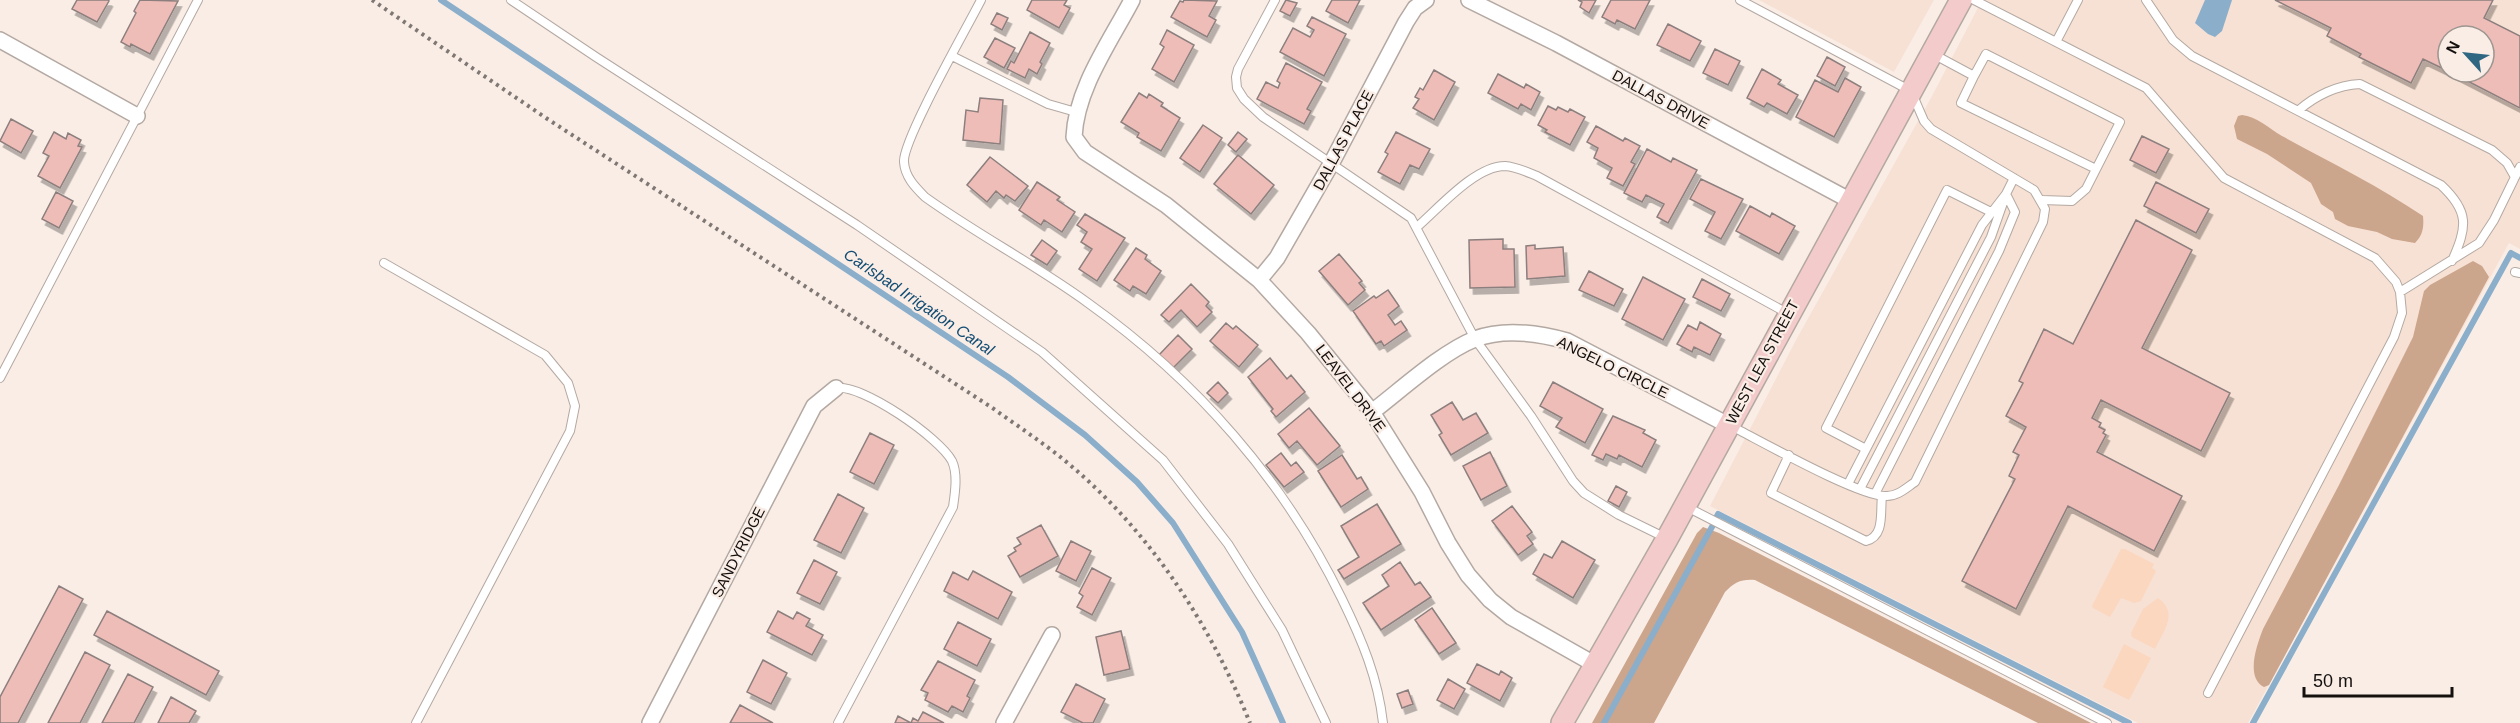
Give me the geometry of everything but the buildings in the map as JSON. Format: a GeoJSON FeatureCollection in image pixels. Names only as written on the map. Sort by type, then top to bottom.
{"type":"FeatureCollection","features":[{"type":"Feature","properties":{"kind":"main road","name":"WEST LEA STREET"},"geometry":{"type":"LineString","coordinates":[[1562,723],[1667,538],[1961,0]]}},
{"type":"Feature","properties":{"kind":"street"},"geometry":{"type":"LineString","coordinates":[[1076,112],[1132,0]]}},
{"type":"Feature","properties":{"kind":"street","name":"DALLAS PLACE"},"geometry":{"type":"LineString","coordinates":[[1259,280],[1277,258],[1331,164],[1406,22],[1415,8],[1426,0]]}},
{"type":"Feature","properties":{"kind":"street","name":"DALLAS DRIVE"},"geometry":{"type":"LineString","coordinates":[[1469,0],[1556,43],[1851,201]]}},
{"type":"Feature","properties":{"kind":"street"},"geometry":{"type":"LineString","coordinates":[[0,40],[137,116]]}},
{"type":"Feature","properties":{"kind":"street","name":"LEAVEL DRIVE"},"geometry":{"type":"LineString","coordinates":[[1076,112],[1074,137],[1085,152],[1166,205],[1259,280],[1308,333],[1372,412],[1422,492],[1448,543],[1468,575],[1490,600],[1511,617],[1594,664]]}},
{"type":"Feature","properties":{"kind":"street","name":"ANGELO CIRCLE"},"geometry":{"type":"LineString","coordinates":[[1372,412],[1435,364],[1475,339],[1517,332],[1547,335],[1567,341],[1728,425]]}},
{"type":"Feature","properties":{"kind":"street","name":"SANDYRIDGE"},"geometry":{"type":"LineString","coordinates":[[650,723],[814,406],[836,388]]}},
{"type":"Feature","properties":{"kind":"street"},"geometry":{"type":"LineString","coordinates":[[1004,723],[1052,635]]}},
{"type":"Feature","properties":{"kind":"lane"},"geometry":{"type":"LineString","coordinates":[[0,378],[198,0]]}},
{"type":"Feature","properties":{"kind":"lane"},"geometry":{"type":"LineString","coordinates":[[511,0],[857,225],[1042,352],[1163,460],[1228,544],[1282,630],[1326,723]]}},
{"type":"Feature","properties":{"kind":"lane"},"geometry":{"type":"LineString","coordinates":[[981,0],[913,133],[903,161],[907,175],[914,186],[941,208],[1002,245],[1089,303],[1146,348],[1198,394],[1236,436],[1271,479],[1315,546],[1335,585],[1374,671],[1383,723]]}},
{"type":"Feature","properties":{"kind":"lane"},"geometry":{"type":"LineString","coordinates":[[1275,0],[1238,69],[1237,88],[1244,99],[1263,117],[1404,212],[1417,227],[1475,339],[1531,416],[1573,481],[1584,493],[1619,516],[1667,538]]}},
{"type":"Feature","properties":{"kind":"lane"},"geometry":{"type":"LineString","coordinates":[[1728,425],[1860,489],[1878,495],[1901,493],[1915,482],[2043,222],[2045,209],[2042,200],[2034,190],[1931,129],[1924,122],[1911,91],[1740,0]]}},
{"type":"Feature","properties":{"kind":"lane"},"geometry":{"type":"LineString","coordinates":[[1974,0],[2146,88],[2224,178],[2375,258],[2396,282],[2400,292],[2402,313],[2394,337],[2208,693]]}},
{"type":"Feature","properties":{"kind":"lane"},"geometry":{"type":"LineString","coordinates":[[2056,42],[2078,0]]}},
{"type":"Feature","properties":{"kind":"lane"},"geometry":{"type":"LineString","coordinates":[[2146,0],[2173,40],[2183,50],[2441,185],[2452,195],[2459,206],[2463,222],[2463,235],[2452,261]]}},
{"type":"Feature","properties":{"kind":"lane"},"geometry":{"type":"LineString","coordinates":[[1932,53],[1974,76]]}},
{"type":"Feature","properties":{"kind":"lane"},"geometry":{"type":"LineString","coordinates":[[2042,200],[2072,201],[2086,189],[2096,170],[2120,122],[1986,54],[1962,103],[2096,170]]}},
{"type":"Feature","properties":{"kind":"lane"},"geometry":{"type":"LineString","coordinates":[[952,56],[1048,104],[1076,112]]}},
{"type":"Feature","properties":{"kind":"lane"},"geometry":{"type":"LineString","coordinates":[[2298,110],[2325,93],[2347,84],[2360,84],[2492,150],[2507,163],[2515,177]]}},
{"type":"Feature","properties":{"kind":"lane"},"geometry":{"type":"LineString","coordinates":[[1417,227],[1470,180],[1492,168],[1504,166],[1518,168],[1537,176],[1788,314]]}},
{"type":"Feature","properties":{"kind":"lane"},"geometry":{"type":"LineString","coordinates":[[2400,292],[2479,243],[2494,220],[2520,167]]}},
{"type":"Feature","properties":{"kind":"lane"},"geometry":{"type":"LineString","coordinates":[[1860,489],[1991,237],[2014,178]]}},
{"type":"Feature","properties":{"kind":"lane"},"geometry":{"type":"LineString","coordinates":[[1866,449],[1826,428],[1947,190],[1991,212]]}},
{"type":"Feature","properties":{"kind":"lane"},"geometry":{"type":"LineString","coordinates":[[1848,484],[1982,225],[2006,194]]}},
{"type":"Feature","properties":{"kind":"lane"},"geometry":{"type":"LineString","coordinates":[[1789,455],[1771,493],[1866,542],[1879,533],[1878,495],[1999,251],[2015,212],[2006,194]]}},
{"type":"Feature","properties":{"kind":"lane"},"geometry":{"type":"LineString","coordinates":[[384,264],[545,355],[568,383],[575,406],[570,431],[416,723]]}},
{"type":"Feature","properties":{"kind":"lane"},"geometry":{"type":"LineString","coordinates":[[836,388],[843,387],[857,391],[907,420],[936,441],[946,451],[953,464],[955,493],[953,507],[838,723]]}},
{"type":"Feature","properties":{"kind":"lane"},"geometry":{"type":"LineString","coordinates":[[1684,506],[2107,723]]}},
{"type":"Feature","properties":{"kind":"path"},"geometry":{"type":"LineString","coordinates":[[372,0],[546,118],[991,407],[1055,453],[1094,487],[1134,529],[1174,579],[1208,633],[1250,723]]}},
{"type":"Feature","properties":{"kind":"shaded area"},"geometry":{"type":"Polygon","coordinates":[[[1759,0],[1934,0],[1894,72],[1759,0]]]}},
{"type":"Feature","properties":{"kind":"shaded area"},"geometry":{"type":"Polygon","coordinates":[[[1982,0],[2520,0],[2520,249],[2509,243],[2248,723],[2138,723],[1710,506],[1796,340],[1932,96],[1982,0]]]}},
{"type":"Feature","properties":{"kind":"shaded area"},"geometry":{"type":"Polygon","coordinates":[[[2238,116],[2258,120],[2282,136],[2372,184],[2423,216],[2422,231],[2418,240],[2415,243],[2392,239],[2377,232],[2348,226],[2335,219],[2333,212],[2321,204],[2311,183],[2267,154],[2237,139],[2234,126],[2238,116]]]}},
{"type":"Feature","properties":{"kind":"shaded area"},"geometry":{"type":"Polygon","coordinates":[[[2473,261],[2482,266],[2489,277],[2269,685],[2264,687],[2258,682],[2254,668],[2263,629],[2339,485],[2413,337],[2424,291],[2430,285],[2473,261]]]}},
{"type":"Feature","properties":{"kind":"shaded area"},"geometry":{"type":"Polygon","coordinates":[[[1703,527],[1719,533],[2091,723],[2038,723],[1755,580],[1750,580],[1738,582],[1725,592],[1654,723],[1592,723],[1697,533],[1703,527]]]}},
{"type":"Feature","properties":{"kind":"shaded area"},"geometry":{"type":"Polygon","coordinates":[[[2121,549],[2154,564],[2152,568],[2156,571],[2141,601],[2134,603],[2121,598],[2110,617],[2092,606],[2121,549]]]}},
{"type":"Feature","properties":{"kind":"shaded area"},"geometry":{"type":"Polygon","coordinates":[[[2158,598],[2168,610],[2169,616],[2155,649],[2132,637],[2131,633],[2143,609],[2158,598]]]}},
{"type":"Feature","properties":{"kind":"shaded area"},"geometry":{"type":"Polygon","coordinates":[[[2124,644],[2151,658],[2129,700],[2103,687],[2124,644]]]}},
{"type":"Feature","properties":{"kind":"water"},"geometry":{"type":"Polygon","coordinates":[[[2205,0],[2232,0],[2222,31],[2215,37],[2195,23],[2205,0]]]}},
{"type":"Feature","properties":{"kind":"waterway","name":"Carlsbad Irrigation Canal"},"geometry":{"type":"LineString","coordinates":[[441,0],[1008,377],[1085,435],[1137,482],[1173,523],[1242,632],[1283,723]]}},
{"type":"Feature","properties":{"kind":"waterway"},"geometry":{"type":"LineString","coordinates":[[2253,723],[2511,253],[2520,258]]}},
{"type":"Feature","properties":{"kind":"waterway"},"geometry":{"type":"LineString","coordinates":[[1716,518],[1718,514],[2129,723]]}},
{"type":"Feature","properties":{"kind":"waterway"},"geometry":{"type":"LineString","coordinates":[[1604,723],[1713,525]]}}]}
